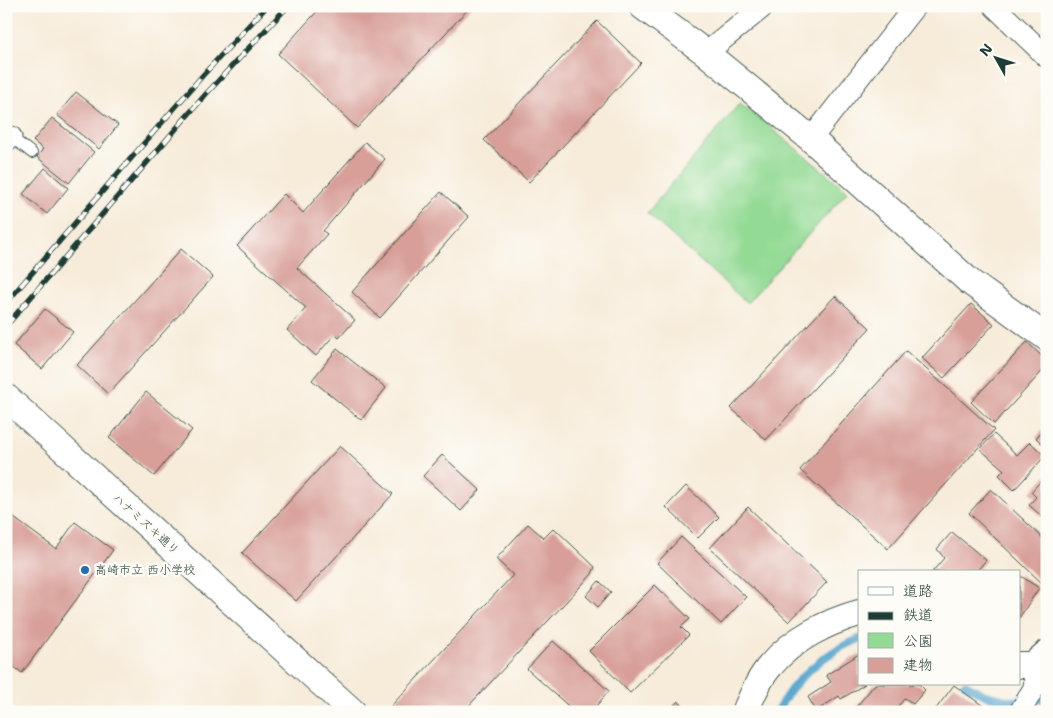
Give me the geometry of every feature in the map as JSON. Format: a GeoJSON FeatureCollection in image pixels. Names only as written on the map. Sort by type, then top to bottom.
{"type":"FeatureCollection","features":[{"type":"Feature","properties":{"kind":"street"},"geometry":{"type":"LineString","coordinates":[[642,6],[706,54],[811,139],[970,282],[1047,338]]}},
{"type":"Feature","properties":{"kind":"street"},"geometry":{"type":"LineString","coordinates":[[706,54],[764,6]]}},
{"type":"Feature","properties":{"kind":"street"},"geometry":{"type":"LineString","coordinates":[[811,139],[915,6]]}},
{"type":"Feature","properties":{"kind":"street"},"geometry":{"type":"LineString","coordinates":[[994,6],[1047,57]]}},
{"type":"Feature","properties":{"kind":"street","name":"ハナミズキ通り"},"geometry":{"type":"LineString","coordinates":[[6,396],[353,712]]}},
{"type":"Feature","properties":{"kind":"street"},"geometry":{"type":"LineString","coordinates":[[745,712],[756,686],[771,665],[799,640],[831,623],[858,613]]}},
{"type":"Feature","properties":{"kind":"street"},"geometry":{"type":"LineString","coordinates":[[1020,712],[1033,668]]}},
{"type":"Feature","properties":{"kind":"lane"},"geometry":{"type":"LineString","coordinates":[[8,139],[32,153]]}},
{"type":"Feature","properties":{"kind":"green space"},"geometry":{"type":"Polygon","coordinates":[[[740,103],[848,191],[747,303],[647,213],[740,103]]]}},
{"type":"Feature","properties":{"kind":"building"},"geometry":{"type":"Polygon","coordinates":[[[322,6],[471,6],[357,128],[278,54],[322,6]]]}},
{"type":"Feature","properties":{"kind":"building"},"geometry":{"type":"Polygon","coordinates":[[[597,21],[641,63],[529,182],[484,140],[597,21]]]}},
{"type":"Feature","properties":{"kind":"building"},"geometry":{"type":"Polygon","coordinates":[[[76,92],[118,125],[99,149],[57,115],[76,92]]]}},
{"type":"Feature","properties":{"kind":"building"},"geometry":{"type":"Polygon","coordinates":[[[52,118],[94,152],[69,183],[37,157],[43,149],[33,141],[52,118]]]}},
{"type":"Feature","properties":{"kind":"building"},"geometry":{"type":"Polygon","coordinates":[[[365,142],[385,159],[323,231],[327,234],[297,268],[355,320],[339,338],[335,334],[316,356],[287,330],[306,308],[237,246],[284,194],[303,213],[365,142]]]}},
{"type":"Feature","properties":{"kind":"building"},"geometry":{"type":"Polygon","coordinates":[[[45,168],[68,188],[47,214],[23,194],[45,168]]]}},
{"type":"Feature","properties":{"kind":"building"},"geometry":{"type":"Polygon","coordinates":[[[441,192],[469,217],[380,318],[352,292],[441,192]]]}},
{"type":"Feature","properties":{"kind":"building"},"geometry":{"type":"Polygon","coordinates":[[[181,249],[213,277],[108,394],[77,365],[181,249]]]}},
{"type":"Feature","properties":{"kind":"building"},"geometry":{"type":"Polygon","coordinates":[[[835,296],[870,328],[766,440],[731,408],[835,296]]]}},
{"type":"Feature","properties":{"kind":"building"},"geometry":{"type":"Polygon","coordinates":[[[971,304],[994,324],[944,378],[922,358],[971,304]]]}},
{"type":"Feature","properties":{"kind":"building"},"geometry":{"type":"Polygon","coordinates":[[[45,309],[73,332],[42,369],[14,345],[45,309]]]}},
{"type":"Feature","properties":{"kind":"building"},"geometry":{"type":"Polygon","coordinates":[[[1027,342],[1047,361],[1047,366],[994,424],[971,402],[1027,342]]]}},
{"type":"Feature","properties":{"kind":"building"},"geometry":{"type":"Polygon","coordinates":[[[337,349],[386,388],[361,420],[312,380],[337,349]]]}},
{"type":"Feature","properties":{"kind":"building"},"geometry":{"type":"Polygon","coordinates":[[[906,351],[994,430],[888,549],[800,470],[906,351]]]}},
{"type":"Feature","properties":{"kind":"building"},"geometry":{"type":"Polygon","coordinates":[[[146,392],[192,430],[154,476],[109,438],[146,392]]]}},
{"type":"Feature","properties":{"kind":"building"},"geometry":{"type":"Polygon","coordinates":[[[1047,425],[1047,448],[1036,438],[1047,425]]]}},
{"type":"Feature","properties":{"kind":"building"},"geometry":{"type":"Polygon","coordinates":[[[994,434],[1017,455],[1030,442],[1045,456],[1014,490],[999,475],[1004,470],[980,449],[994,434]]]}},
{"type":"Feature","properties":{"kind":"building"},"geometry":{"type":"Polygon","coordinates":[[[340,446],[393,494],[296,601],[242,553],[340,446]]]}},
{"type":"Feature","properties":{"kind":"building"},"geometry":{"type":"Polygon","coordinates":[[[442,455],[480,490],[461,511],[423,476],[442,455]]]}},
{"type":"Feature","properties":{"kind":"building"},"geometry":{"type":"Polygon","coordinates":[[[1047,474],[1047,521],[1029,505],[1036,497],[1031,492],[1047,474]]]}},
{"type":"Feature","properties":{"kind":"building"},"geometry":{"type":"Polygon","coordinates":[[[686,486],[719,517],[698,538],[666,507],[686,486]]]}},
{"type":"Feature","properties":{"kind":"building"},"geometry":{"type":"Polygon","coordinates":[[[991,489],[1047,542],[1046,587],[969,513],[991,489]]]}},
{"type":"Feature","properties":{"kind":"building"},"geometry":{"type":"Polygon","coordinates":[[[748,507],[827,582],[789,622],[710,548],[748,507]]]}},
{"type":"Feature","properties":{"kind":"building"},"geometry":{"type":"Polygon","coordinates":[[[6,512],[56,549],[75,522],[113,550],[22,673],[6,661],[6,512]]]}},
{"type":"Feature","properties":{"kind":"building"},"geometry":{"type":"Polygon","coordinates":[[[528,524],[544,538],[554,528],[595,567],[592,574],[463,712],[397,712],[391,706],[513,575],[496,559],[528,524]]]}},
{"type":"Feature","properties":{"kind":"building"},"geometry":{"type":"Polygon","coordinates":[[[952,532],[986,560],[978,570],[934,570],[944,558],[937,549],[952,532]]]}},
{"type":"Feature","properties":{"kind":"building"},"geometry":{"type":"Polygon","coordinates":[[[681,537],[746,597],[721,624],[657,563],[681,537]]]}},
{"type":"Feature","properties":{"kind":"building"},"geometry":{"type":"Polygon","coordinates":[[[1020,576],[1039,588],[1020,616],[1020,576]]]}},
{"type":"Feature","properties":{"kind":"building"},"geometry":{"type":"Polygon","coordinates":[[[599,581],[611,592],[598,607],[586,596],[599,581]]]}},
{"type":"Feature","properties":{"kind":"building"},"geometry":{"type":"Polygon","coordinates":[[[655,585],[690,619],[681,627],[689,635],[630,693],[589,651],[655,585]]]}},
{"type":"Feature","properties":{"kind":"building"},"geometry":{"type":"Polygon","coordinates":[[[553,641],[609,691],[591,712],[575,712],[527,669],[553,641]]]}},
{"type":"Feature","properties":{"kind":"building"},"geometry":{"type":"Polygon","coordinates":[[[858,655],[858,686],[862,686],[841,699],[839,696],[816,711],[808,697],[831,682],[826,675],[858,655]]]}},
{"type":"Feature","properties":{"kind":"building"},"geometry":{"type":"Polygon","coordinates":[[[873,686],[921,686],[925,690],[913,704],[905,698],[893,712],[864,712],[857,706],[873,686]]]}},
{"type":"Feature","properties":{"kind":"building"},"geometry":{"type":"Polygon","coordinates":[[[953,686],[986,708],[984,712],[937,712],[935,710],[953,686]]]}},
{"type":"Feature","properties":{"kind":"building"},"geometry":{"type":"Polygon","coordinates":[[[678,701],[689,712],[668,712],[678,701]]]}},
{"type":"Feature","properties":{"kind":"waterway"},"geometry":{"type":"LineString","coordinates":[[777,712],[792,689],[812,668],[835,651],[858,639]]}},
{"type":"Feature","properties":{"kind":"waterway"},"geometry":{"type":"LineString","coordinates":[[969,686],[985,695],[1010,701],[1047,699]]}},
{"type":"Feature","properties":{"kind":"railway"},"geometry":{"type":"LineString","coordinates":[[6,303],[203,75],[267,6]]}},
{"type":"Feature","properties":{"kind":"railway"},"geometry":{"type":"LineString","coordinates":[[6,326],[206,94],[288,6]]}},
{"type":"Feature","properties":{"kind":"place","name":"高崎市立 西小学校"},"geometry":{"type":"Point","coordinates":[85,570]}}]}
